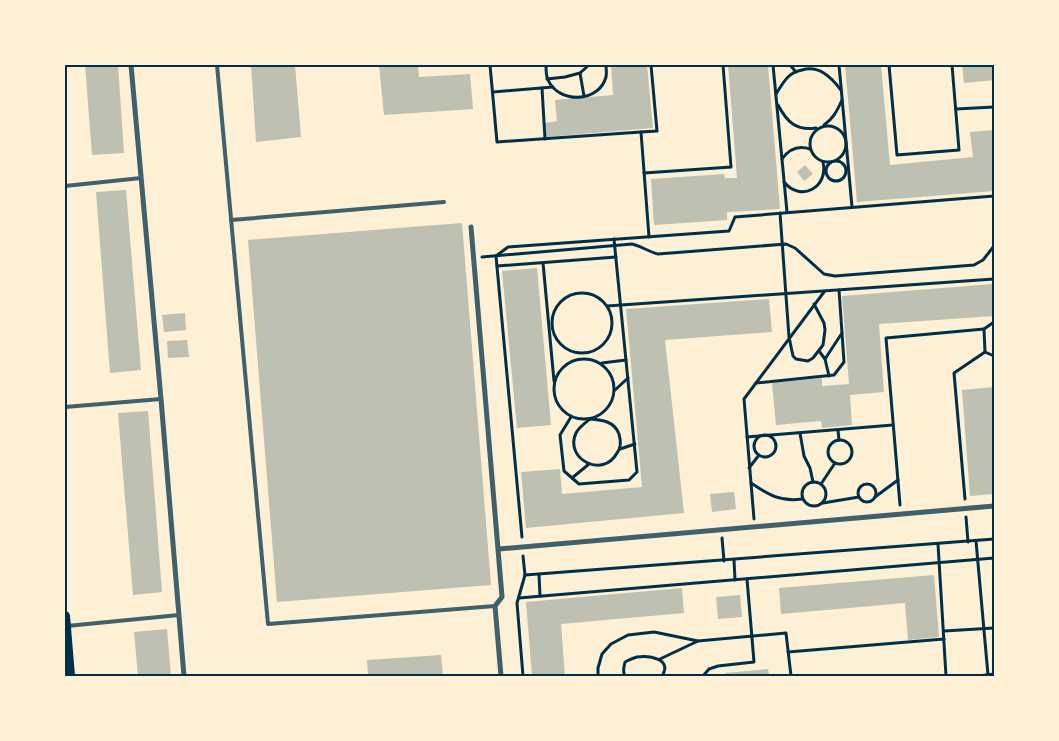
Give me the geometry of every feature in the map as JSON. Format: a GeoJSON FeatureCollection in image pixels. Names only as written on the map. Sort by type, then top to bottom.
{"type":"FeatureCollection","features":[{"type":"Feature","properties":{"kind":"main road"},"geometry":{"type":"LineString","coordinates":[[66,621],[70,676]]}},
{"type":"Feature","properties":{"kind":"street"},"geometry":{"type":"LineString","coordinates":[[131,65],[184,676]]}},
{"type":"Feature","properties":{"kind":"street"},"geometry":{"type":"LineString","coordinates":[[471,227],[502,597],[495,606],[501,676]]}},
{"type":"Feature","properties":{"kind":"street"},"geometry":{"type":"LineString","coordinates":[[498,549],[994,506]]}},
{"type":"Feature","properties":{"kind":"lane"},"geometry":{"type":"LineString","coordinates":[[217,65],[268,624],[495,606]]}},
{"type":"Feature","properties":{"kind":"lane"},"geometry":{"type":"LineString","coordinates":[[65,186],[141,178]]}},
{"type":"Feature","properties":{"kind":"lane"},"geometry":{"type":"LineString","coordinates":[[231,220],[444,202]]}},
{"type":"Feature","properties":{"kind":"lane"},"geometry":{"type":"LineString","coordinates":[[65,407],[161,399]]}},
{"type":"Feature","properties":{"kind":"lane"},"geometry":{"type":"LineString","coordinates":[[66,621],[179,615]]}},
{"type":"Feature","properties":{"kind":"path"},"geometry":{"type":"LineString","coordinates":[[490,65],[497,142],[657,131],[651,65]]}},
{"type":"Feature","properties":{"kind":"path"},"geometry":{"type":"LineString","coordinates":[[546,65],[547,79],[553,87],[565,96],[571,97],[584,96],[597,91],[603,84],[606,75],[606,65]]}},
{"type":"Feature","properties":{"kind":"path"},"geometry":{"type":"LineString","coordinates":[[547,79],[580,73],[589,65]]}},
{"type":"Feature","properties":{"kind":"path"},"geometry":{"type":"LineString","coordinates":[[644,173],[731,167],[724,65]]}},
{"type":"Feature","properties":{"kind":"path"},"geometry":{"type":"LineString","coordinates":[[773,65],[787,212]]}},
{"type":"Feature","properties":{"kind":"path"},"geometry":{"type":"LineString","coordinates":[[790,65],[796,72]]}},
{"type":"Feature","properties":{"kind":"path"},"geometry":{"type":"LineString","coordinates":[[816,69],[818,65]]}},
{"type":"Feature","properties":{"kind":"path"},"geometry":{"type":"LineString","coordinates":[[839,65],[852,207]]}},
{"type":"Feature","properties":{"kind":"path"},"geometry":{"type":"LineString","coordinates":[[889,65],[897,155],[959,150],[952,65]]}},
{"type":"Feature","properties":{"kind":"path"},"geometry":{"type":"LineString","coordinates":[[776,94],[788,77],[806,69],[816,69],[826,73],[841,90]]}},
{"type":"Feature","properties":{"kind":"path"},"geometry":{"type":"LineString","coordinates":[[580,73],[584,96]]}},
{"type":"Feature","properties":{"kind":"path"},"geometry":{"type":"LineString","coordinates":[[493,92],[553,87]]}},
{"type":"Feature","properties":{"kind":"path"},"geometry":{"type":"LineString","coordinates":[[542,88],[545,139]]}},
{"type":"Feature","properties":{"kind":"path"},"geometry":{"type":"LineString","coordinates":[[777,103],[788,121],[805,129],[815,129],[832,120],[842,100]]}},
{"type":"Feature","properties":{"kind":"path"},"geometry":{"type":"LineString","coordinates":[[956,109],[994,106]]}},
{"type":"Feature","properties":{"kind":"path"},"geometry":{"type":"LineString","coordinates":[[821,126],[812,134],[810,149],[814,156],[823,162],[833,162],[839,162],[844,165],[846,172],[840,180],[829,178],[826,168],[833,162],[840,158],[846,147],[846,140],[843,134],[834,127],[821,126]]}},
{"type":"Feature","properties":{"kind":"path"},"geometry":{"type":"LineString","coordinates":[[641,132],[649,237]]}},
{"type":"Feature","properties":{"kind":"path"},"geometry":{"type":"LineString","coordinates":[[782,160],[786,154],[798,147],[810,149]]}},
{"type":"Feature","properties":{"kind":"path"},"geometry":{"type":"LineString","coordinates":[[784,182],[794,190],[801,192],[809,191],[821,182],[824,175],[823,162]]}},
{"type":"Feature","properties":{"kind":"path"},"geometry":{"type":"LineString","coordinates":[[496,256],[508,247],[729,231],[735,217],[994,196]]}},
{"type":"Feature","properties":{"kind":"path"},"geometry":{"type":"LineString","coordinates":[[780,213],[789,337],[793,356],[796,359],[808,361],[813,358],[823,345],[824,323],[814,304]]}},
{"type":"Feature","properties":{"kind":"path"},"geometry":{"type":"LineString","coordinates":[[571,417],[560,435],[564,471],[579,484],[629,480],[638,472],[614,239]]}},
{"type":"Feature","properties":{"kind":"path"},"geometry":{"type":"LineString","coordinates":[[474,258],[632,244],[658,254],[782,244],[795,248],[824,274],[836,276],[974,265],[982,260],[994,246]]}},
{"type":"Feature","properties":{"kind":"path"},"geometry":{"type":"LineString","coordinates":[[496,256],[525,575],[517,603],[522,676]]}},
{"type":"Feature","properties":{"kind":"path"},"geometry":{"type":"LineString","coordinates":[[497,266],[616,257]]}},
{"type":"Feature","properties":{"kind":"path"},"geometry":{"type":"LineString","coordinates":[[543,263],[550,325],[554,394],[557,403],[571,417],[580,419],[590,419],[602,420],[609,422],[615,427],[619,434],[620,449],[611,461],[604,465],[596,466],[589,464],[577,454],[574,440],[576,432],[581,426],[590,419],[599,416],[607,410],[612,401],[615,390],[609,371],[591,359],[580,359],[570,362],[563,367],[557,375],[554,384]]}},
{"type":"Feature","properties":{"kind":"path"},"geometry":{"type":"LineString","coordinates":[[607,306],[994,279]]}},
{"type":"Feature","properties":{"kind":"path"},"geometry":{"type":"LineString","coordinates":[[756,383],[834,375],[844,362],[839,290]]}},
{"type":"Feature","properties":{"kind":"path"},"geometry":{"type":"LineString","coordinates":[[754,520],[744,399],[824,291]]}},
{"type":"Feature","properties":{"kind":"path"},"geometry":{"type":"LineString","coordinates":[[578,293],[586,293],[602,300],[611,315],[612,324],[606,342],[599,348],[582,354],[572,353],[557,342],[550,325],[556,307],[562,300],[578,293]]}},
{"type":"Feature","properties":{"kind":"path"},"geometry":{"type":"LineString","coordinates":[[900,508],[886,338],[984,329],[994,322]]}},
{"type":"Feature","properties":{"kind":"path"},"geometry":{"type":"LineString","coordinates":[[984,329],[985,352]]}},
{"type":"Feature","properties":{"kind":"path"},"geometry":{"type":"LineString","coordinates":[[825,359],[842,333]]}},
{"type":"Feature","properties":{"kind":"path"},"geometry":{"type":"LineString","coordinates":[[819,351],[825,359],[829,376]]}},
{"type":"Feature","properties":{"kind":"path"},"geometry":{"type":"LineString","coordinates":[[985,352],[994,356]]}},
{"type":"Feature","properties":{"kind":"path"},"geometry":{"type":"LineString","coordinates":[[968,542],[954,373],[985,352]]}},
{"type":"Feature","properties":{"kind":"path"},"geometry":{"type":"LineString","coordinates":[[580,359],[582,354]]}},
{"type":"Feature","properties":{"kind":"path"},"geometry":{"type":"LineString","coordinates":[[601,364],[626,360]]}},
{"type":"Feature","properties":{"kind":"path"},"geometry":{"type":"LineString","coordinates":[[615,390],[628,378]]}},
{"type":"Feature","properties":{"kind":"path"},"geometry":{"type":"LineString","coordinates":[[747,437],[893,425]]}},
{"type":"Feature","properties":{"kind":"path"},"geometry":{"type":"LineString","coordinates":[[838,430],[839,440]]}},
{"type":"Feature","properties":{"kind":"path"},"geometry":{"type":"LineString","coordinates":[[800,433],[804,456],[810,468],[813,482]]}},
{"type":"Feature","properties":{"kind":"path"},"geometry":{"type":"LineString","coordinates":[[764,436],[774,439],[776,442],[775,452],[766,457],[759,455],[755,450],[755,442],[764,436]]}},
{"type":"Feature","properties":{"kind":"path"},"geometry":{"type":"LineString","coordinates":[[839,440],[843,440],[849,445],[851,456],[846,462],[838,464],[829,458],[828,450],[832,443],[839,440]]}},
{"type":"Feature","properties":{"kind":"path"},"geometry":{"type":"LineString","coordinates":[[620,449],[635,444]]}},
{"type":"Feature","properties":{"kind":"path"},"geometry":{"type":"LineString","coordinates":[[750,468],[759,455]]}},
{"type":"Feature","properties":{"kind":"path"},"geometry":{"type":"LineString","coordinates":[[821,484],[834,463]]}},
{"type":"Feature","properties":{"kind":"path"},"geometry":{"type":"LineString","coordinates":[[572,478],[589,464]]}},
{"type":"Feature","properties":{"kind":"path"},"geometry":{"type":"LineString","coordinates":[[875,497],[875,489],[869,484],[863,484],[859,488],[859,497],[867,502],[870,501],[898,480]]}},
{"type":"Feature","properties":{"kind":"path"},"geometry":{"type":"LineString","coordinates":[[823,503],[826,491],[821,484],[813,482],[806,484],[801,495],[802,499],[804,503],[812,506],[859,497]]}},
{"type":"Feature","properties":{"kind":"path"},"geometry":{"type":"LineString","coordinates":[[751,483],[779,499],[802,499]]}},
{"type":"Feature","properties":{"kind":"path"},"geometry":{"type":"LineString","coordinates":[[525,575],[994,539]]}},
{"type":"Feature","properties":{"kind":"path"},"geometry":{"type":"LineString","coordinates":[[976,541],[988,675]]}},
{"type":"Feature","properties":{"kind":"path"},"geometry":{"type":"LineString","coordinates":[[938,544],[946,676]]}},
{"type":"Feature","properties":{"kind":"path"},"geometry":{"type":"LineString","coordinates":[[518,598],[994,558]]}},
{"type":"Feature","properties":{"kind":"path"},"geometry":{"type":"LineString","coordinates":[[734,560],[735,580]]}},
{"type":"Feature","properties":{"kind":"path"},"geometry":{"type":"LineString","coordinates":[[539,575],[540,596]]}},
{"type":"Feature","properties":{"kind":"path"},"geometry":{"type":"LineString","coordinates":[[703,676],[709,669],[718,666],[754,662],[747,579]]}},
{"type":"Feature","properties":{"kind":"path"},"geometry":{"type":"LineString","coordinates":[[944,632],[994,628]]}},
{"type":"Feature","properties":{"kind":"path"},"geometry":{"type":"LineString","coordinates":[[598,676],[602,654],[611,644],[628,635],[654,632],[698,641],[786,633],[791,676]]}},
{"type":"Feature","properties":{"kind":"path"},"geometry":{"type":"LineString","coordinates":[[788,652],[944,639]]}},
{"type":"Feature","properties":{"kind":"path"},"geometry":{"type":"LineString","coordinates":[[625,676],[623,668],[625,662],[630,659],[638,656],[660,659],[698,641]]}},
{"type":"Feature","properties":{"kind":"path"},"geometry":{"type":"LineString","coordinates":[[660,659],[664,664],[665,672],[662,676]]}},
{"type":"Feature","properties":{"kind":"path"},"geometry":{"type":"LineString","coordinates":[[978,676],[994,674]]}},
{"type":"Feature","properties":{"kind":"building"},"geometry":{"type":"Polygon","coordinates":[[[85,65],[118,65],[124,153],[92,155],[85,65]]]}},
{"type":"Feature","properties":{"kind":"building"},"geometry":{"type":"Polygon","coordinates":[[[251,65],[295,65],[301,137],[256,142],[251,65]]]}},
{"type":"Feature","properties":{"kind":"building"},"geometry":{"type":"Polygon","coordinates":[[[379,65],[418,65],[419,77],[470,74],[473,109],[384,115],[379,65]]]}},
{"type":"Feature","properties":{"kind":"building"},"geometry":{"type":"Polygon","coordinates":[[[611,65],[647,65],[653,128],[546,137],[545,123],[557,121],[555,100],[613,95],[611,65]]]}},
{"type":"Feature","properties":{"kind":"building"},"geometry":{"type":"Polygon","coordinates":[[[728,65],[768,65],[780,209],[727,212],[727,220],[654,225],[651,179],[724,174],[725,178],[737,178],[728,65]]]}},
{"type":"Feature","properties":{"kind":"building"},"geometry":{"type":"Polygon","coordinates":[[[845,65],[881,65],[890,165],[973,157],[970,132],[994,130],[994,191],[857,202],[845,65]]]}},
{"type":"Feature","properties":{"kind":"building"},"geometry":{"type":"Polygon","coordinates":[[[962,65],[994,65],[994,80],[964,83],[962,65]]]}},
{"type":"Feature","properties":{"kind":"building"},"geometry":{"type":"Polygon","coordinates":[[[805,165],[813,174],[804,181],[797,172],[805,165]]]}},
{"type":"Feature","properties":{"kind":"building"},"geometry":{"type":"Polygon","coordinates":[[[126,190],[141,370],[110,373],[96,192],[126,190]]]}},
{"type":"Feature","properties":{"kind":"building"},"geometry":{"type":"Polygon","coordinates":[[[462,223],[491,585],[277,602],[248,240],[462,223]]]}},
{"type":"Feature","properties":{"kind":"building"},"geometry":{"type":"Polygon","coordinates":[[[537,268],[551,425],[517,428],[502,271],[537,268]]]}},
{"type":"Feature","properties":{"kind":"building"},"geometry":{"type":"Polygon","coordinates":[[[993,284],[994,316],[879,324],[884,392],[850,395],[852,425],[822,428],[821,421],[776,425],[772,383],[822,378],[822,386],[849,384],[842,296],[993,284]]]}},
{"type":"Feature","properties":{"kind":"building"},"geometry":{"type":"Polygon","coordinates":[[[769,299],[772,332],[665,340],[684,513],[526,528],[521,472],[560,469],[562,494],[642,487],[626,309],[769,299]]]}},
{"type":"Feature","properties":{"kind":"building"},"geometry":{"type":"Polygon","coordinates":[[[185,313],[186,330],[164,332],[162,315],[185,313]]]}},
{"type":"Feature","properties":{"kind":"building"},"geometry":{"type":"Polygon","coordinates":[[[187,340],[189,357],[168,358],[167,341],[187,340]]]}},
{"type":"Feature","properties":{"kind":"building"},"geometry":{"type":"Polygon","coordinates":[[[994,387],[994,494],[970,496],[962,390],[994,387]]]}},
{"type":"Feature","properties":{"kind":"building"},"geometry":{"type":"Polygon","coordinates":[[[148,411],[162,592],[133,595],[118,413],[148,411]]]}},
{"type":"Feature","properties":{"kind":"building"},"geometry":{"type":"Polygon","coordinates":[[[734,492],[736,509],[712,512],[710,494],[734,492]]]}},
{"type":"Feature","properties":{"kind":"building"},"geometry":{"type":"Polygon","coordinates":[[[934,575],[939,637],[908,640],[905,603],[781,614],[779,588],[934,575]]]}},
{"type":"Feature","properties":{"kind":"building"},"geometry":{"type":"Polygon","coordinates":[[[682,588],[684,613],[561,624],[565,676],[532,676],[526,602],[682,588]]]}},
{"type":"Feature","properties":{"kind":"building"},"geometry":{"type":"Polygon","coordinates":[[[740,595],[742,617],[718,619],[716,597],[740,595]]]}},
{"type":"Feature","properties":{"kind":"building"},"geometry":{"type":"Polygon","coordinates":[[[167,629],[171,676],[138,676],[134,632],[167,629]]]}},
{"type":"Feature","properties":{"kind":"building"},"geometry":{"type":"Polygon","coordinates":[[[441,655],[443,676],[368,676],[367,660],[441,655]]]}},
{"type":"Feature","properties":{"kind":"building"},"geometry":{"type":"Polygon","coordinates":[[[768,669],[769,676],[726,676],[726,673],[768,669]]]}}]}
